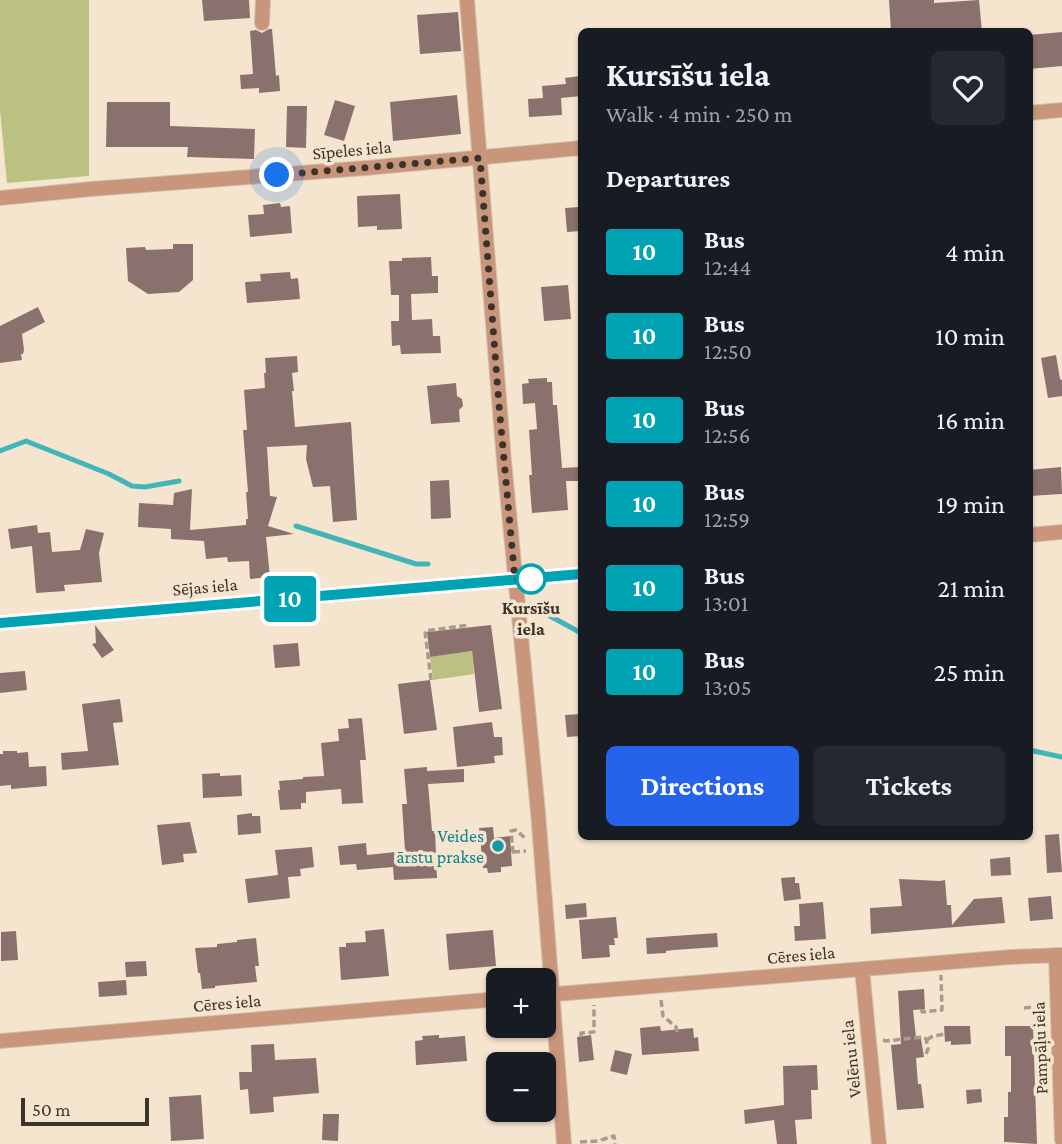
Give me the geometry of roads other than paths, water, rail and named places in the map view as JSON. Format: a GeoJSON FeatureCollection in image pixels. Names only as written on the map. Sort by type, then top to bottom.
{"type":"FeatureCollection","features":[{"type":"Feature","properties":{"kind":"street"},"geometry":{"type":"LineString","coordinates":[[262,23],[263,0]]}},
{"type":"Feature","properties":{"kind":"street"},"geometry":{"type":"LineString","coordinates":[[467,0],[499,405],[538,812],[547,968]]}},
{"type":"Feature","properties":{"kind":"street"},"geometry":{"type":"LineString","coordinates":[[1033,113],[1062,110]]}},
{"type":"Feature","properties":{"kind":"street","name":"Sīpeles iela"},"geometry":{"type":"LineString","coordinates":[[0,198],[578,148]]}},
{"type":"Feature","properties":{"kind":"street"},"geometry":{"type":"LineString","coordinates":[[1033,535],[1062,532]]}},
{"type":"Feature","properties":{"kind":"street","name":"Sējas iela"},"geometry":{"type":"LineString","coordinates":[[0,623],[578,574]]}},
{"type":"Feature","properties":{"kind":"street","name":"Cēres iela"},"geometry":{"type":"LineString","coordinates":[[556,994],[1059,955]]}},
{"type":"Feature","properties":{"kind":"street","name":"Pampāļu iela"},"geometry":{"type":"LineString","coordinates":[[1059,955],[1057,1005],[1062,1140]]}},
{"type":"Feature","properties":{"kind":"street","name":"Velēnu iela"},"geometry":{"type":"LineString","coordinates":[[862,969],[879,1144]]}},
{"type":"Feature","properties":{"kind":"street","name":"Cēres iela"},"geometry":{"type":"LineString","coordinates":[[0,1041],[486,1000]]}},
{"type":"Feature","properties":{"kind":"street"},"geometry":{"type":"LineString","coordinates":[[553,1038],[564,1143]]}},
{"type":"Feature","properties":{"kind":"waterway"},"geometry":{"type":"LineString","coordinates":[[0,451],[26,441],[132,486],[145,487],[179,481]]}},
{"type":"Feature","properties":{"kind":"waterway"},"geometry":{"type":"LineString","coordinates":[[296,526],[416,564],[428,564]]}},
{"type":"Feature","properties":{"kind":"waterway"},"geometry":{"type":"LineString","coordinates":[[530,605],[578,631]]}},
{"type":"Feature","properties":{"kind":"waterway"},"geometry":{"type":"LineString","coordinates":[[1033,751],[1062,757]]}},
{"type":"Feature","properties":{"kind":"place","name":"Kursīšu iela"},"geometry":{"type":"Point","coordinates":[531,579]}},
{"type":"Feature","properties":{"kind":"place","name":"Veides ārstu prakse"},"geometry":{"type":"Point","coordinates":[498,846]}}]}
